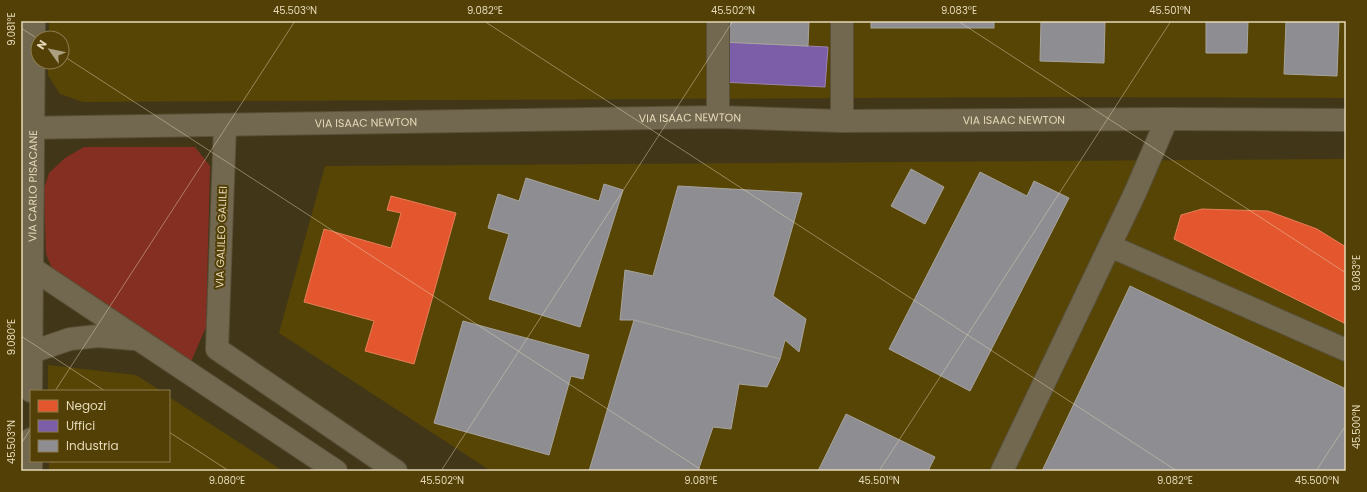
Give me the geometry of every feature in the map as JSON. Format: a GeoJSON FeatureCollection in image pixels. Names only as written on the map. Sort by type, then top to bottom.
{"type":"FeatureCollection","features":[{"type":"Feature","properties":{"kind":"street","name":"VIA CARLO PISACANE"},"geometry":{"type":"LineString","coordinates":[[31,390],[28,340],[33,269],[27,128],[34,21]]}},
{"type":"Feature","properties":{"kind":"street"},"geometry":{"type":"LineString","coordinates":[[718,21],[718,117]]}},
{"type":"Feature","properties":{"kind":"street"},"geometry":{"type":"LineString","coordinates":[[842,21],[842,121]]}},
{"type":"Feature","properties":{"kind":"street","name":"VIA ISAAC NEWTON"},"geometry":{"type":"LineString","coordinates":[[27,128],[718,117],[842,121],[1167,119],[1346,120]]}},
{"type":"Feature","properties":{"kind":"street"},"geometry":{"type":"LineString","coordinates":[[1002,471],[1110,246],[1167,119]]}},
{"type":"Feature","properties":{"kind":"street","name":"VIA GALILEO GALILEI"},"geometry":{"type":"LineString","coordinates":[[217,349],[224,125]]}},
{"type":"Feature","properties":{"kind":"street"},"geometry":{"type":"LineString","coordinates":[[1110,246],[1346,350]]}},
{"type":"Feature","properties":{"kind":"street"},"geometry":{"type":"LineString","coordinates":[[33,269],[336,471]]}},
{"type":"Feature","properties":{"kind":"street"},"geometry":{"type":"LineString","coordinates":[[28,340],[70,339],[98,336],[137,339]]}},
{"type":"Feature","properties":{"kind":"street"},"geometry":{"type":"LineString","coordinates":[[195,376],[217,349],[396,471]]}},
{"type":"Feature","properties":{"kind":"shaded area"},"geometry":{"type":"Polygon","coordinates":[[[49,21],[1346,21],[1346,98],[1057,97],[83,102],[60,94],[48,75],[48,70],[70,70],[70,30],[49,30],[49,21]]]}},
{"type":"Feature","properties":{"kind":"shaded area"},"geometry":{"type":"Polygon","coordinates":[[[84,147],[195,147],[210,166],[206,327],[190,364],[53,271],[46,254],[44,189],[49,173],[65,158],[84,147]]]}},
{"type":"Feature","properties":{"kind":"shaded area"},"geometry":{"type":"Polygon","coordinates":[[[1346,159],[1346,471],[491,471],[279,333],[325,166],[1346,159]]]}},
{"type":"Feature","properties":{"kind":"shaded area"},"geometry":{"type":"Polygon","coordinates":[[[48,365],[136,375],[159,390],[48,390],[48,365]]]}},
{"type":"Feature","properties":{"kind":"shaded area"},"geometry":{"type":"Polygon","coordinates":[[[170,398],[283,471],[49,471],[49,462],[170,462],[170,398]]]}},
{"type":"Feature","properties":{"kind":"building: Negozi"},"geometry":{"type":"Polygon","coordinates":[[[391,196],[456,213],[414,364],[365,351],[374,321],[304,302],[324,229],[391,248],[401,213],[387,210],[391,196]]]}},
{"type":"Feature","properties":{"kind":"building: Negozi"},"geometry":{"type":"Polygon","coordinates":[[[1202,209],[1268,211],[1317,229],[1346,247],[1346,324],[1174,239],[1181,215],[1202,209]]]}},
{"type":"Feature","properties":{"kind":"building: Uffici"},"geometry":{"type":"Polygon","coordinates":[[[723,42],[828,47],[825,87],[721,82],[723,42]]]}},
{"type":"Feature","properties":{"kind":"building: Industria"},"geometry":{"type":"Polygon","coordinates":[[[724,21],[809,21],[808,46],[723,42],[724,21]]]}},
{"type":"Feature","properties":{"kind":"building: Industria"},"geometry":{"type":"Polygon","coordinates":[[[871,21],[994,21],[994,28],[871,28],[871,21]]]}},
{"type":"Feature","properties":{"kind":"building: Industria"},"geometry":{"type":"Polygon","coordinates":[[[1041,21],[1105,21],[1104,63],[1040,61],[1041,21]]]}},
{"type":"Feature","properties":{"kind":"building: Industria"},"geometry":{"type":"Polygon","coordinates":[[[1206,21],[1248,21],[1247,53],[1206,53],[1206,21]]]}},
{"type":"Feature","properties":{"kind":"building: Industria"},"geometry":{"type":"Polygon","coordinates":[[[1286,21],[1339,21],[1337,76],[1284,74],[1286,21]]]}},
{"type":"Feature","properties":{"kind":"building: Industria"},"geometry":{"type":"Polygon","coordinates":[[[911,169],[944,187],[925,224],[891,206],[911,169]]]}},
{"type":"Feature","properties":{"kind":"building: Industria"},"geometry":{"type":"Polygon","coordinates":[[[980,172],[1027,196],[1034,181],[1069,198],[970,391],[889,349],[980,172]]]}},
{"type":"Feature","properties":{"kind":"building: Industria"},"geometry":{"type":"Polygon","coordinates":[[[526,178],[599,201],[604,184],[623,190],[580,327],[489,299],[509,234],[488,228],[498,194],[519,201],[526,178]]]}},
{"type":"Feature","properties":{"kind":"building: Industria"},"geometry":{"type":"Polygon","coordinates":[[[678,186],[802,193],[773,296],[806,319],[799,352],[785,340],[780,359],[634,320],[620,320],[625,270],[653,276],[678,186]]]}},
{"type":"Feature","properties":{"kind":"building: Industria"},"geometry":{"type":"Polygon","coordinates":[[[1130,286],[1346,389],[1346,471],[1042,471],[1130,286]]]}},
{"type":"Feature","properties":{"kind":"building: Industria"},"geometry":{"type":"Polygon","coordinates":[[[634,320],[780,359],[767,387],[739,384],[731,429],[713,427],[698,471],[589,471],[634,320]]]}},
{"type":"Feature","properties":{"kind":"building: Industria"},"geometry":{"type":"Polygon","coordinates":[[[463,321],[589,355],[583,379],[571,376],[549,455],[434,423],[463,321]]]}},
{"type":"Feature","properties":{"kind":"building: Industria"},"geometry":{"type":"Polygon","coordinates":[[[846,414],[935,457],[928,471],[818,471],[846,414]]]}}]}
